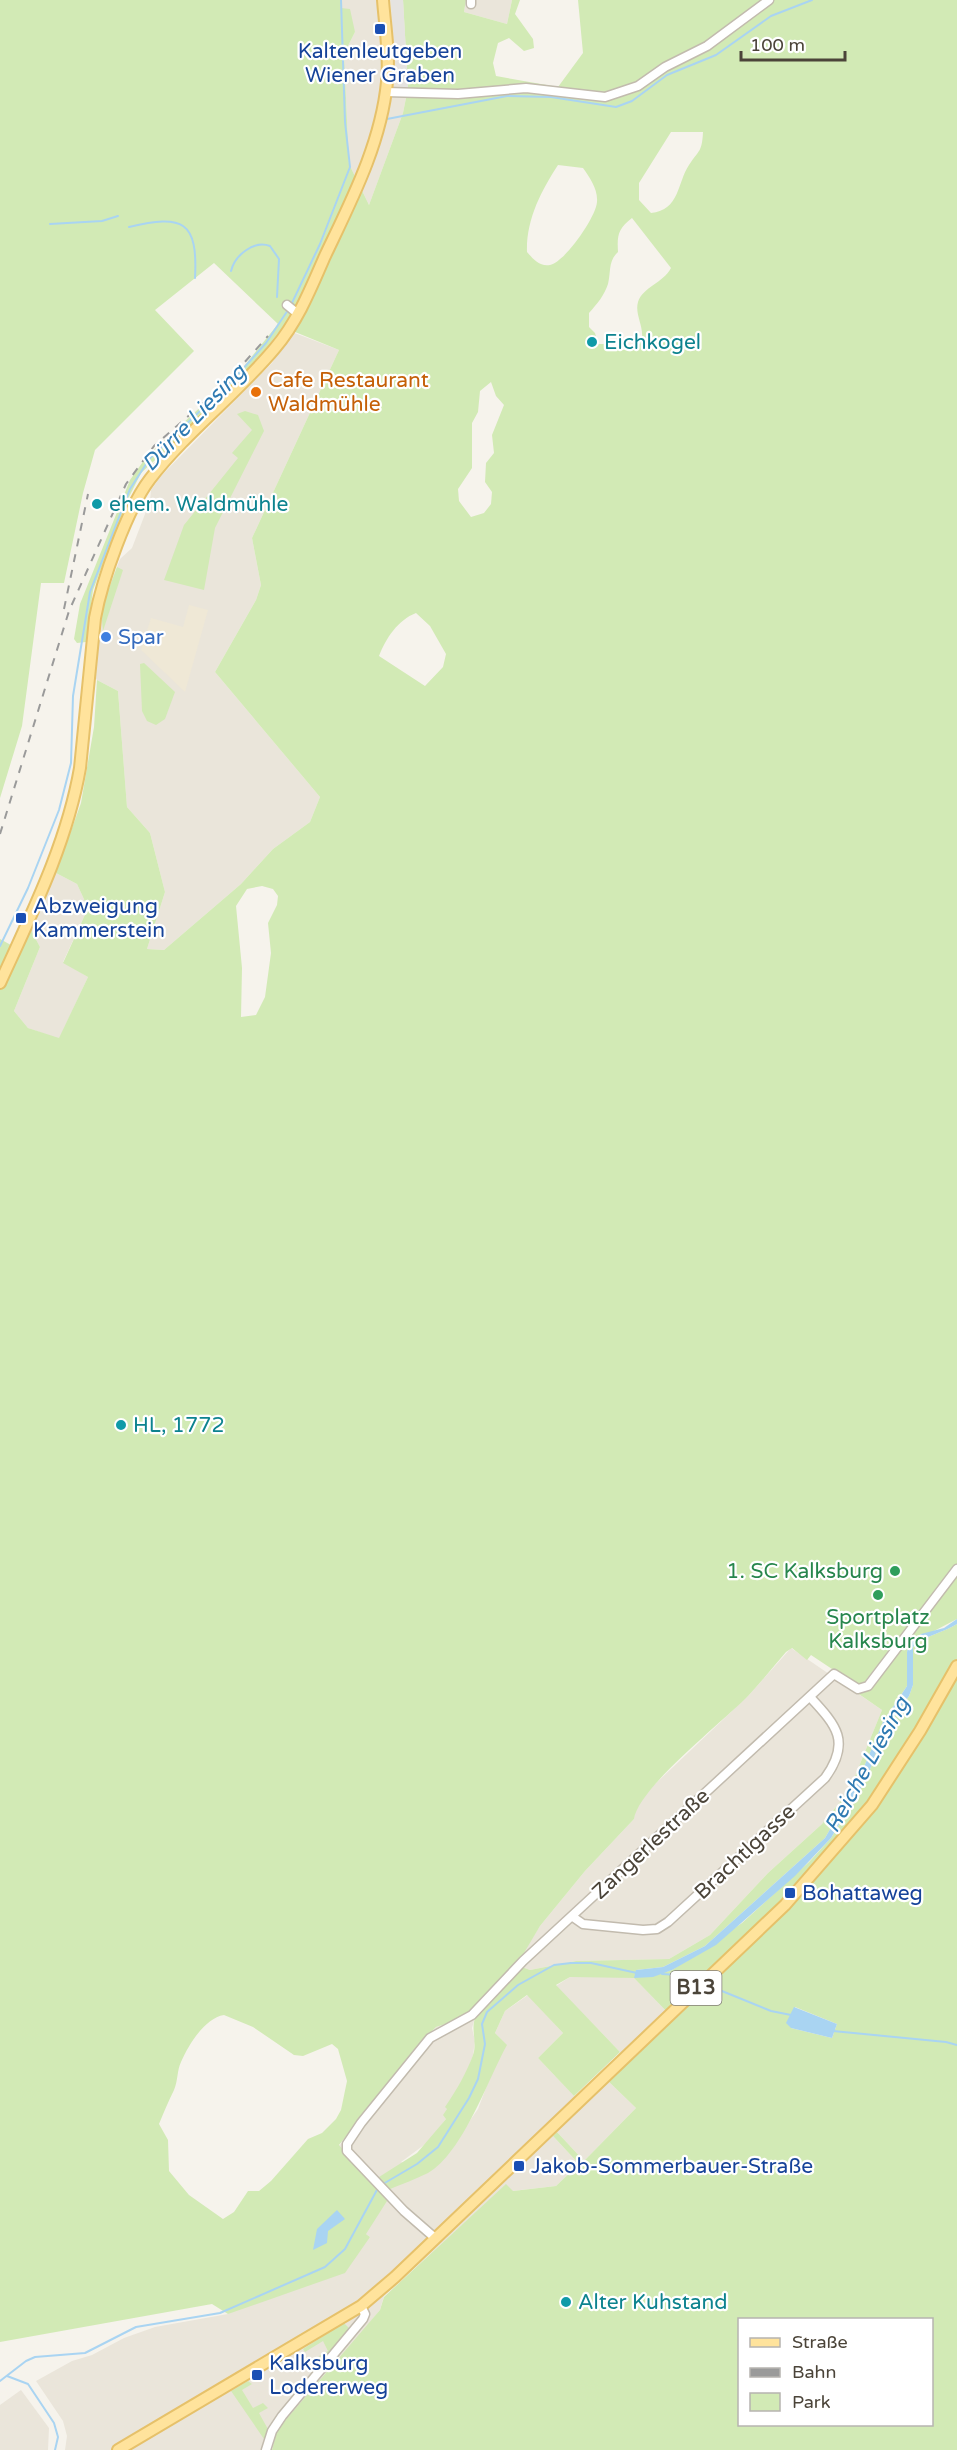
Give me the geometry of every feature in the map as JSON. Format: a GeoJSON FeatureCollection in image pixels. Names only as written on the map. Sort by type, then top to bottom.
{"type":"FeatureCollection","features":[{"type":"Feature","properties":{"kind":"main road"},"geometry":{"type":"LineString","coordinates":[[0,982],[46,880],[73,798],[80,768],[98,602],[137,500],[147,482],[164,462],[253,373],[280,342],[293,310],[358,186],[380,121],[386,92],[388,57],[383,0]]}},
{"type":"Feature","properties":{"kind":"main road","name":"B13"},"geometry":{"type":"LineString","coordinates":[[118,2450],[361,2306],[435,2238],[785,1905],[872,1805],[920,1731],[957,1666]]}},
{"type":"Feature","properties":{"kind":"street"},"geometry":{"type":"LineString","coordinates":[[386,92],[458,94],[526,88],[584,96],[614,95],[638,86],[665,67],[722,37],[769,0]]}},
{"type":"Feature","properties":{"kind":"street","name":"Zangerlestraße"},"geometry":{"type":"LineString","coordinates":[[435,2238],[387,2194],[346,2148],[361,2123],[430,2038],[472,2015],[490,1993],[834,1674],[858,1689],[868,1686],[957,1569]]}},
{"type":"Feature","properties":{"kind":"street","name":"Brachtlgasse"},"geometry":{"type":"LineString","coordinates":[[573,1917],[583,1924],[657,1929],[675,1916],[825,1778],[836,1762],[840,1745],[837,1730],[810,1697]]}},
{"type":"Feature","properties":{"kind":"street"},"geometry":{"type":"LineString","coordinates":[[266,2450],[272,2431],[282,2416],[363,2319],[365,2314],[361,2306]]}},
{"type":"Feature","properties":{"kind":"shaded area"},"geometry":{"type":"Polygon","coordinates":[[[341,0],[403,0],[408,88],[403,113],[369,205],[349,164],[344,54],[355,32],[341,8],[341,0]]]}},
{"type":"Feature","properties":{"kind":"shaded area"},"geometry":{"type":"Polygon","coordinates":[[[391,0],[403,0],[408,88],[398,86],[391,0]]]}},
{"type":"Feature","properties":{"kind":"shaded area"},"geometry":{"type":"Polygon","coordinates":[[[466,0],[512,0],[507,24],[464,12],[466,0]]]}},
{"type":"Feature","properties":{"kind":"shaded area"},"geometry":{"type":"Polygon","coordinates":[[[292,332],[339,350],[252,538],[261,585],[256,600],[215,672],[320,797],[310,822],[273,849],[241,884],[164,950],[147,949],[165,892],[150,833],[127,807],[118,691],[97,680],[92,673],[101,610],[120,559],[132,548],[150,501],[151,490],[161,476],[272,363],[292,332]]]}},
{"type":"Feature","properties":{"kind":"shaded area"},"geometry":{"type":"Polygon","coordinates":[[[189,605],[208,610],[185,692],[141,650],[151,618],[183,627],[189,605]]]}},
{"type":"Feature","properties":{"kind":"shaded area"},"geometry":{"type":"Polygon","coordinates":[[[56,873],[77,884],[88,908],[63,962],[88,977],[59,1039],[28,1028],[14,1011],[40,947],[30,928],[56,873]]]}},
{"type":"Feature","properties":{"kind":"shaded area"},"geometry":{"type":"Polygon","coordinates":[[[791,1648],[882,1710],[849,1791],[822,1824],[768,1873],[710,1935],[669,1959],[576,1961],[530,1970],[522,1967],[518,1963],[519,1958],[540,1926],[585,1871],[634,1819],[635,1808],[653,1786],[749,1695],[791,1648]]]}},
{"type":"Feature","properties":{"kind":"shaded area"},"geometry":{"type":"Polygon","coordinates":[[[570,1977],[634,1978],[671,2016],[627,2059],[556,1986],[570,1977]]]}},
{"type":"Feature","properties":{"kind":"shaded area"},"geometry":{"type":"Polygon","coordinates":[[[528,1995],[563,2033],[538,2058],[581,2103],[606,2079],[636,2108],[584,2161],[557,2132],[553,2136],[579,2164],[556,2186],[512,2191],[506,2185],[384,2296],[380,2310],[272,2445],[272,2450],[65,2450],[67,2436],[63,2421],[36,2381],[72,2361],[92,2355],[124,2338],[155,2327],[228,2314],[370,2237],[366,2234],[339,2146],[436,2027],[476,2014],[472,2028],[475,2041],[473,2055],[466,2076],[447,2108],[446,2119],[428,2142],[401,2162],[429,2172],[443,2159],[478,2109],[492,2072],[506,2045],[495,2033],[505,2011],[528,1995]]]}},
{"type":"Feature","properties":{"kind":"shaded area"},"geometry":{"type":"Polygon","coordinates":[[[21,2390],[49,2428],[48,2450],[0,2450],[0,2405],[21,2390]]]}},
{"type":"Feature","properties":{"kind":"green space"},"geometry":{"type":"Polygon","coordinates":[[[0,0],[341,0],[341,8],[350,9],[355,32],[344,54],[349,164],[369,205],[403,113],[408,88],[403,0],[466,0],[464,12],[507,24],[512,0],[520,0],[515,14],[533,39],[534,48],[524,51],[509,38],[498,43],[493,63],[496,76],[558,87],[583,53],[578,0],[957,0],[957,1566],[862,1685],[856,1685],[811,1655],[807,1660],[792,1648],[786,1652],[749,1695],[650,1790],[639,1806],[634,1819],[585,1871],[540,1926],[518,1963],[471,2011],[455,2021],[436,2027],[427,2036],[339,2145],[387,2201],[366,2234],[370,2237],[345,2273],[228,2314],[212,2304],[0,2342],[0,939],[20,950],[30,928],[40,947],[14,1011],[28,1028],[59,1038],[88,977],[63,963],[88,908],[77,884],[56,873],[81,803],[94,727],[97,680],[118,691],[127,807],[150,833],[165,892],[147,949],[164,950],[241,884],[273,849],[310,822],[320,797],[215,672],[256,600],[261,585],[252,538],[339,350],[283,327],[254,363],[199,420],[141,473],[129,497],[93,590],[86,642],[77,643],[74,639],[80,604],[130,480],[147,456],[241,370],[278,324],[214,263],[155,310],[194,351],[95,450],[83,493],[64,583],[41,583],[22,726],[0,798],[0,0]],[[671,132],[639,183],[639,200],[651,213],[667,207],[673,201],[685,172],[699,150],[703,132],[671,132]],[[558,165],[532,217],[527,252],[537,262],[550,265],[564,256],[579,238],[595,209],[597,197],[593,184],[583,168],[558,165]],[[632,218],[619,233],[618,252],[611,263],[606,288],[589,313],[589,327],[595,333],[598,344],[612,344],[623,350],[640,344],[642,334],[638,302],[644,292],[663,278],[671,268],[632,218]],[[491,382],[480,391],[478,412],[472,423],[472,468],[458,489],[459,501],[471,517],[484,513],[491,504],[492,492],[485,482],[486,463],[494,453],[492,435],[504,405],[496,396],[491,382]],[[416,613],[404,620],[389,636],[379,656],[425,686],[443,667],[446,654],[430,626],[416,613]],[[262,886],[247,889],[236,906],[242,968],[241,1017],[256,1015],[265,997],[271,953],[268,923],[277,905],[278,896],[273,889],[262,886]],[[224,2015],[210,2021],[198,2033],[184,2055],[175,2087],[159,2124],[168,2140],[169,2171],[189,2195],[223,2219],[234,2212],[248,2191],[259,2191],[271,2181],[308,2139],[322,2133],[336,2119],[341,2110],[347,2081],[338,2049],[332,2044],[303,2056],[294,2055],[253,2027],[224,2015]]]}},
{"type":"Feature","properties":{"kind":"green space"},"geometry":{"type":"Polygon","coordinates":[[[245,411],[258,415],[264,431],[215,528],[204,590],[164,580],[184,525],[238,458],[232,453],[252,430],[237,414],[245,411]]]}},
{"type":"Feature","properties":{"kind":"green space"},"geometry":{"type":"Polygon","coordinates":[[[117,567],[123,570],[103,631],[101,610],[117,567]]]}},
{"type":"Feature","properties":{"kind":"green space"},"geometry":{"type":"Polygon","coordinates":[[[144,663],[175,692],[165,719],[156,725],[147,721],[142,711],[140,664],[144,663]]]}},
{"type":"Feature","properties":{"kind":"green space"},"geometry":{"type":"Polygon","coordinates":[[[957,1573],[957,1619],[909,1644],[907,1686],[883,1722],[858,1781],[825,1838],[705,1946],[663,1967],[636,1970],[666,1972],[672,1970],[742,1923],[809,1862],[831,1838],[867,1778],[883,1732],[909,1696],[913,1685],[913,1647],[957,1624],[957,2450],[272,2450],[277,2430],[380,2310],[384,2297],[506,2184],[513,2191],[556,2186],[579,2164],[553,2136],[557,2132],[584,2161],[636,2108],[606,2079],[671,2016],[634,1978],[570,1977],[556,1985],[620,2052],[574,2096],[538,2058],[563,2033],[527,1995],[505,2011],[495,2033],[507,2045],[474,2114],[452,2149],[441,2163],[428,2173],[390,2189],[379,2177],[417,2153],[446,2119],[443,2115],[447,2109],[445,2107],[473,2055],[474,2024],[481,2008],[522,1967],[530,1970],[576,1961],[669,1959],[710,1935],[768,1873],[822,1824],[849,1791],[882,1710],[853,1690],[863,1692],[871,1688],[957,1573]],[[795,2007],[791,2028],[832,2038],[837,2024],[795,2007]]]}},
{"type":"Feature","properties":{"kind":"green space"},"geometry":{"type":"Polygon","coordinates":[[[344,2323],[350,2329],[324,2362],[319,2356],[328,2351],[323,2341],[305,2352],[303,2349],[344,2323]]]}},
{"type":"Feature","properties":{"kind":"green space"},"geometry":{"type":"Polygon","coordinates":[[[248,2381],[252,2384],[242,2390],[253,2408],[263,2403],[268,2408],[259,2413],[269,2431],[264,2439],[231,2391],[248,2381]]]}},
{"type":"Feature","properties":{"kind":"water"},"geometry":{"type":"Polygon","coordinates":[[[957,1619],[957,1624],[913,1647],[913,1685],[909,1696],[883,1732],[867,1778],[831,1838],[795,1876],[716,1945],[672,1970],[653,1977],[634,1978],[636,1970],[663,1967],[705,1946],[825,1838],[858,1781],[883,1722],[907,1686],[909,1644],[921,1634],[944,1628],[957,1619]]]}},
{"type":"Feature","properties":{"kind":"water"},"geometry":{"type":"Polygon","coordinates":[[[794,2007],[837,2024],[832,2038],[791,2028],[786,2023],[794,2007]]]}},
{"type":"Feature","properties":{"kind":"water"},"geometry":{"type":"Polygon","coordinates":[[[337,2210],[345,2219],[328,2231],[327,2243],[313,2250],[317,2229],[337,2210]]]}},
{"type":"Feature","properties":{"kind":"waterway","name":"Dürre Liesing"},"geometry":{"type":"LineString","coordinates":[[291,305],[320,244],[350,167],[345,122],[341,0]]}},
{"type":"Feature","properties":{"kind":"waterway"},"geometry":{"type":"LineString","coordinates":[[387,119],[507,96],[551,97],[616,107],[632,101],[667,75],[716,55],[771,16],[812,0]]}},
{"type":"Feature","properties":{"kind":"waterway"},"geometry":{"type":"LineString","coordinates":[[50,224],[102,221],[118,216]]}},
{"type":"Feature","properties":{"kind":"waterway"},"geometry":{"type":"LineString","coordinates":[[129,227],[163,221],[183,226],[190,233],[194,244],[195,278]]}},
{"type":"Feature","properties":{"kind":"waterway"},"geometry":{"type":"LineString","coordinates":[[231,271],[233,265],[246,250],[258,245],[270,246],[279,259],[277,297]]}},
{"type":"Feature","properties":{"kind":"waterway","name":"Dürre Liesing"},"geometry":{"type":"LineString","coordinates":[[0,946],[28,888],[59,810],[71,763],[73,696],[90,592],[130,489],[150,458],[232,381],[266,343],[288,310]]}},
{"type":"Feature","properties":{"kind":"waterway","name":"Reiche Liesing"},"geometry":{"type":"LineString","coordinates":[[383,2184],[417,2164],[438,2147],[469,2098],[478,2079],[485,2044],[482,2024],[487,2012],[518,1985],[554,1965],[571,1963],[591,1963],[637,1973]]}},
{"type":"Feature","properties":{"kind":"waterway"},"geometry":{"type":"LineString","coordinates":[[662,1974],[678,1975],[692,1985]]}},
{"type":"Feature","properties":{"kind":"waterway"},"geometry":{"type":"LineString","coordinates":[[700,1991],[717,1989],[771,2011],[791,2015]]}},
{"type":"Feature","properties":{"kind":"waterway"},"geometry":{"type":"LineString","coordinates":[[833,2031],[957,2045]]}},
{"type":"Feature","properties":{"kind":"waterway","name":"Reiche Liesing"},"geometry":{"type":"LineString","coordinates":[[0,2381],[35,2357],[85,2353],[136,2327],[220,2313],[325,2267],[345,2249],[378,2188]]}},
{"type":"Feature","properties":{"kind":"waterway"},"geometry":{"type":"LineString","coordinates":[[7,2376],[28,2384],[54,2423],[58,2437],[55,2450]]}},
{"type":"Feature","properties":{"kind":"railway"},"geometry":{"type":"LineString","coordinates":[[0,834],[69,611],[126,484],[154,446],[226,383],[268,336]]}},
{"type":"Feature","properties":{"kind":"railway"},"geometry":{"type":"LineString","coordinates":[[64,609],[88,494]]}},
{"type":"Feature","properties":{"kind":"place","name":"Kaltenleutgeben Wiener Graben"},"geometry":{"type":"Point","coordinates":[380,29]}},
{"type":"Feature","properties":{"kind":"place","name":"Eichkogel"},"geometry":{"type":"Point","coordinates":[592,342]}},
{"type":"Feature","properties":{"kind":"place","name":"Cafe Restaurant Waldmühle"},"geometry":{"type":"Point","coordinates":[256,392]}},
{"type":"Feature","properties":{"kind":"place","name":"ehem. Waldmühle"},"geometry":{"type":"Point","coordinates":[97,504]}},
{"type":"Feature","properties":{"kind":"place","name":"Spar"},"geometry":{"type":"Point","coordinates":[106,637]}},
{"type":"Feature","properties":{"kind":"place","name":"Abzweigung Kammerstein"},"geometry":{"type":"Point","coordinates":[21,918]}},
{"type":"Feature","properties":{"kind":"place","name":"HL, 1772"},"geometry":{"type":"Point","coordinates":[121,1425]}},
{"type":"Feature","properties":{"kind":"place","name":"1. SC Kalksburg"},"geometry":{"type":"Point","coordinates":[895,1571]}},
{"type":"Feature","properties":{"kind":"place","name":"Sportplatz Kalksburg"},"geometry":{"type":"Point","coordinates":[878,1595]}},
{"type":"Feature","properties":{"kind":"place","name":"Bohattaweg"},"geometry":{"type":"Point","coordinates":[790,1893]}},
{"type":"Feature","properties":{"kind":"place","name":"Jakob-Sommerbauer-Straße"},"geometry":{"type":"Point","coordinates":[519,2166]}},
{"type":"Feature","properties":{"kind":"place","name":"Alter Kuhstand"},"geometry":{"type":"Point","coordinates":[566,2302]}},
{"type":"Feature","properties":{"kind":"place","name":"Kalksburg Lodererweg"},"geometry":{"type":"Point","coordinates":[257,2375]}}]}
